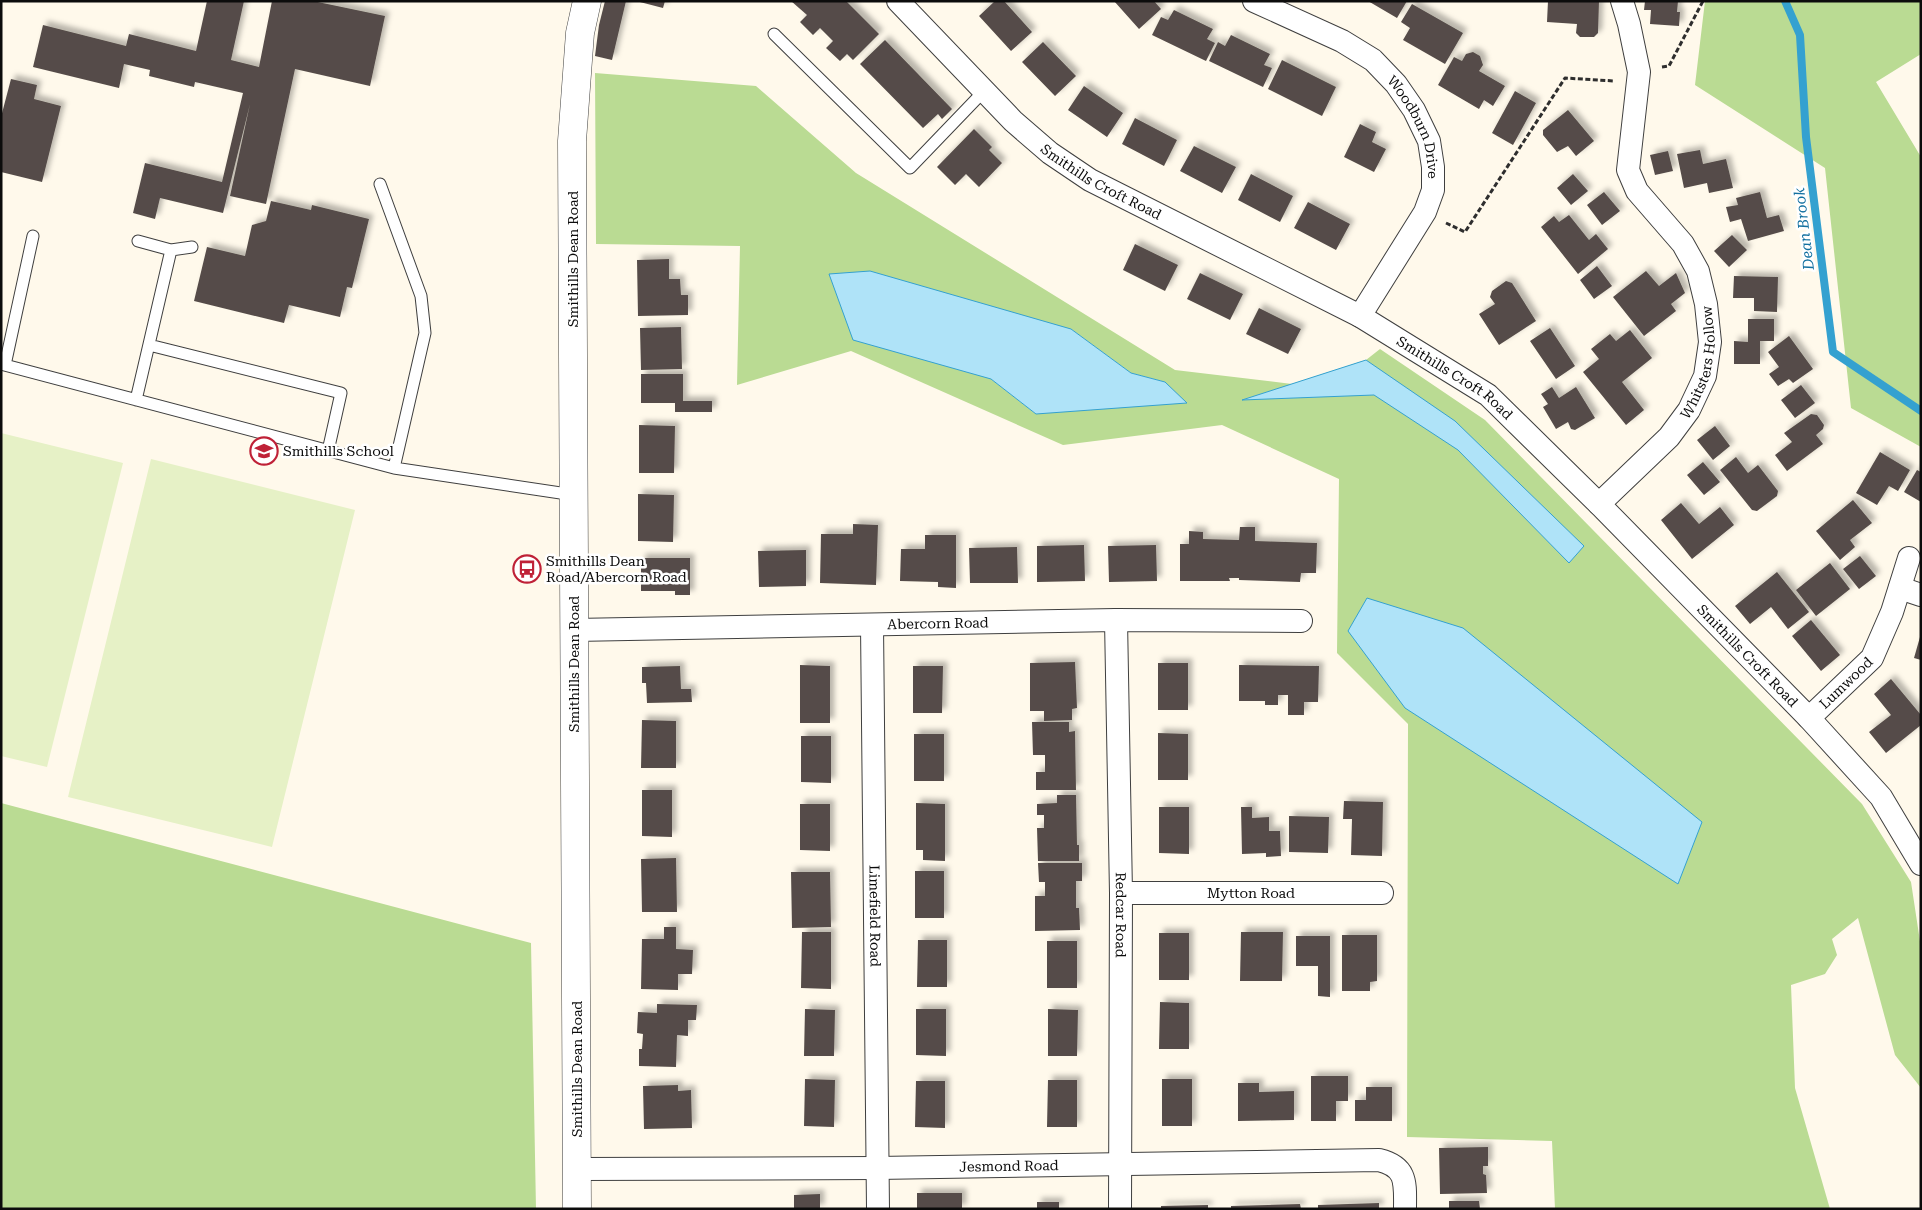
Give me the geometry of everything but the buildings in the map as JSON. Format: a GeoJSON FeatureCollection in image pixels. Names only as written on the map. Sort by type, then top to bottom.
{"type":"FeatureCollection","features":[{"type":"Feature","properties":{"kind":"street","name":"Smithills Dean Road"},"geometry":{"type":"LineString","coordinates":[[577,1209],[572,141],[580,33],[587,1]]}},
{"type":"Feature","properties":{"kind":"street","name":"Smithills Croft Road"},"geometry":{"type":"LineString","coordinates":[[898,1],[1013,121],[1050,153],[1090,180],[1360,316],[1488,395],[1599,504],[1809,718],[1881,797],[1921,864]]}},
{"type":"Feature","properties":{"kind":"street","name":"Woodburn Drive"},"geometry":{"type":"LineString","coordinates":[[1254,1],[1342,42],[1373,60],[1396,84],[1414,110],[1429,141],[1433,167],[1433,190],[1425,212],[1360,316]]}},
{"type":"Feature","properties":{"kind":"street","name":"Whitsters Hollow"},"geometry":{"type":"LineString","coordinates":[[1599,504],[1670,437],[1689,410],[1705,376],[1710,342],[1706,304],[1698,271],[1683,244],[1637,191],[1628,170],[1639,77],[1629,24],[1622,1]]}},
{"type":"Feature","properties":{"kind":"street","name":"Lumwood"},"geometry":{"type":"LineString","coordinates":[[1809,718],[1872,658],[1892,612],[1909,558]]}},
{"type":"Feature","properties":{"kind":"street"},"geometry":{"type":"LineString","coordinates":[[1900,588],[1921,595]]}},
{"type":"Feature","properties":{"kind":"street","name":"Abercorn Road"},"geometry":{"type":"LineString","coordinates":[[574,630],[1116,620],[1301,621]]}},
{"type":"Feature","properties":{"kind":"street","name":"Redcar Road"},"geometry":{"type":"LineString","coordinates":[[1116,620],[1121,893],[1120,1209]]}},
{"type":"Feature","properties":{"kind":"street","name":"Limefield Road"},"geometry":{"type":"LineString","coordinates":[[872,625],[878,1209]]}},
{"type":"Feature","properties":{"kind":"street","name":"Mytton Road"},"geometry":{"type":"LineString","coordinates":[[1121,893],[1382,893]]}},
{"type":"Feature","properties":{"kind":"street","name":"Jesmond Road"},"geometry":{"type":"LineString","coordinates":[[577,1169],[877,1168],[1379,1160],[1391,1163],[1399,1171],[1405,1183],[1405,1209]]}},
{"type":"Feature","properties":{"kind":"lane"},"geometry":{"type":"LineString","coordinates":[[774,34],[910,168],[984,90]]}},
{"type":"Feature","properties":{"kind":"lane"},"geometry":{"type":"LineString","coordinates":[[380,184],[421,296],[424,333],[394,468]]}},
{"type":"Feature","properties":{"kind":"lane"},"geometry":{"type":"LineString","coordinates":[[33,236],[3,365],[394,468],[574,494]]}},
{"type":"Feature","properties":{"kind":"lane"},"geometry":{"type":"LineString","coordinates":[[138,240],[170,250],[192,246]]}},
{"type":"Feature","properties":{"kind":"lane"},"geometry":{"type":"LineString","coordinates":[[136,400],[170,250]]}},
{"type":"Feature","properties":{"kind":"lane"},"geometry":{"type":"LineString","coordinates":[[149,345],[341,393],[328,451]]}},
{"type":"Feature","properties":{"kind":"path"},"geometry":{"type":"LineString","coordinates":[[1425,212],[1464,232],[1565,78],[1639,77],[1669,66],[1704,1]]}},
{"type":"Feature","properties":{"kind":"green space"},"geometry":{"type":"Polygon","coordinates":[[[1705,1],[1921,1],[1921,54],[1876,82],[1921,157],[1921,447],[1851,408],[1825,168],[1695,85],[1705,1]]]}},
{"type":"Feature","properties":{"kind":"green space"},"geometry":{"type":"Polygon","coordinates":[[[595,73],[756,86],[856,173],[1175,370],[1292,384],[1366,360],[1380,349],[1485,420],[1862,804],[1911,882],[1921,948],[1921,1088],[1895,1055],[1858,918],[1832,939],[1837,955],[1825,974],[1791,985],[1795,1088],[1830,1209],[1555,1209],[1552,1141],[1407,1137],[1408,724],[1337,653],[1339,479],[1222,425],[1063,445],[851,351],[737,385],[740,246],[596,244],[595,73]],[[1071,329],[991,379],[1036,414],[1165,382],[1131,373],[1071,329]]]}},
{"type":"Feature","properties":{"kind":"green space"},"geometry":{"type":"Polygon","coordinates":[[[1,433],[123,463],[47,767],[1,756],[1,433]]]}},
{"type":"Feature","properties":{"kind":"green space"},"geometry":{"type":"Polygon","coordinates":[[[151,459],[355,510],[272,847],[68,797],[151,459]]]}},
{"type":"Feature","properties":{"kind":"green space"},"geometry":{"type":"Polygon","coordinates":[[[1,803],[531,943],[536,1209],[1,1209],[1,803]]]}},
{"type":"Feature","properties":{"kind":"water"},"geometry":{"type":"Polygon","coordinates":[[[870,271],[1071,329],[1131,373],[1165,382],[1187,403],[1036,414],[991,379],[853,340],[829,274],[870,271]]]}},
{"type":"Feature","properties":{"kind":"water"},"geometry":{"type":"Polygon","coordinates":[[[1366,360],[1455,421],[1584,546],[1569,563],[1458,450],[1374,395],[1242,400],[1366,360]]]}},
{"type":"Feature","properties":{"kind":"water"},"geometry":{"type":"Polygon","coordinates":[[[1367,598],[1463,628],[1702,822],[1678,884],[1405,708],[1348,631],[1367,598]]]}},
{"type":"Feature","properties":{"kind":"waterway","name":"Dean Brook"},"geometry":{"type":"LineString","coordinates":[[1785,1],[1800,35],[1806,137],[1833,352],[1921,411]]}},
{"type":"Feature","properties":{"kind":"place","name":"Smithills School"},"geometry":{"type":"Point","coordinates":[264,451]}},
{"type":"Feature","properties":{"kind":"place","name":"Smithills Dean Road/Abercorn Road"},"geometry":{"type":"Point","coordinates":[527,569]}}]}
